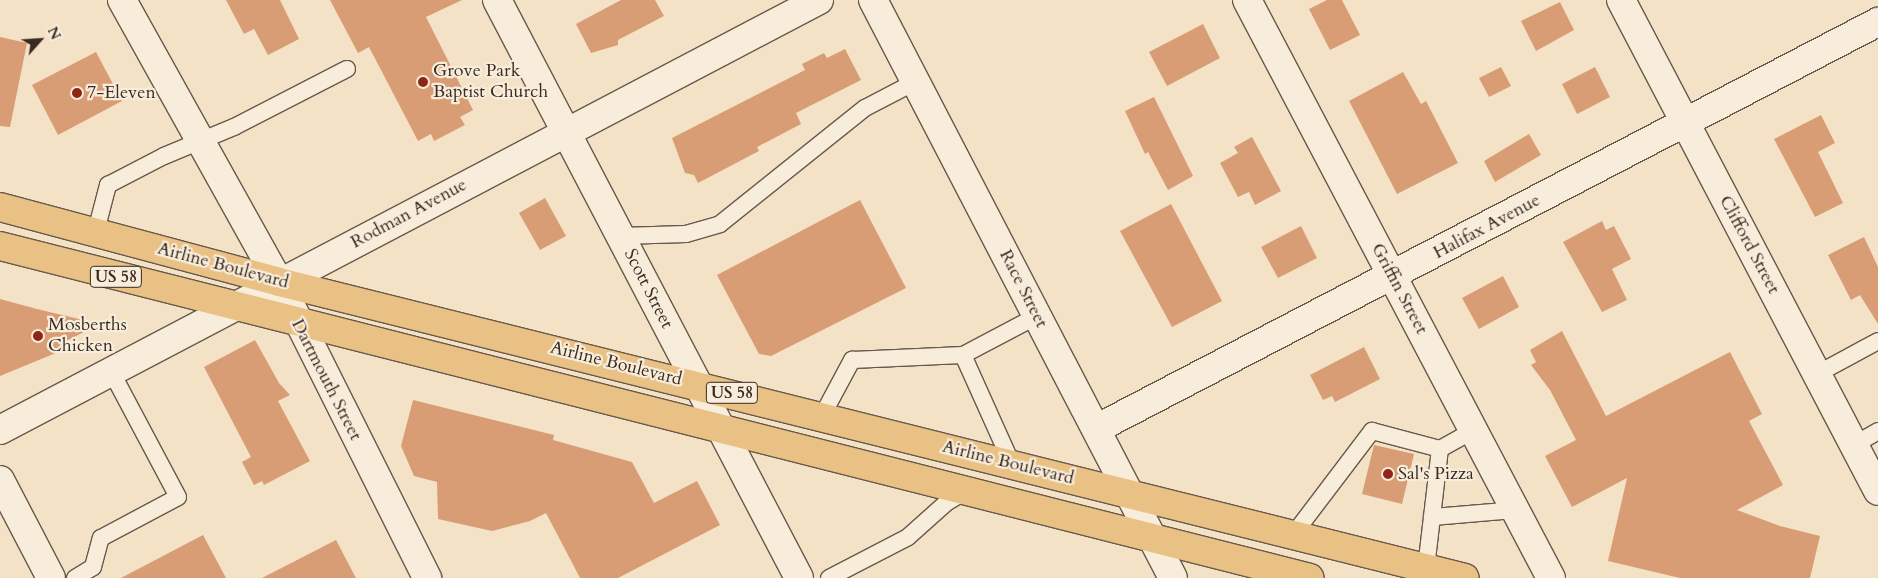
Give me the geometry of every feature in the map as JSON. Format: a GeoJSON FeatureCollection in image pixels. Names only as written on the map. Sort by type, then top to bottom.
{"type":"FeatureCollection","features":[{"type":"Feature","properties":{"kind":"main road","name":"Airline Boulevard"},"geometry":{"type":"LineString","coordinates":[[0,207],[96,231],[279,282],[697,384],[1465,578]]}},
{"type":"Feature","properties":{"kind":"main road","name":"Airline Boulevard"},"geometry":{"type":"LineString","coordinates":[[0,246],[232,308],[1310,578]]}},
{"type":"Feature","properties":{"kind":"street","name":"Dartmouth Street"},"geometry":{"type":"LineString","coordinates":[[122,0],[202,140],[279,282],[297,323],[427,578]]}},
{"type":"Feature","properties":{"kind":"street","name":"Scott Street"},"geometry":{"type":"LineString","coordinates":[[497,0],[799,578]]}},
{"type":"Feature","properties":{"kind":"street","name":"Rodman Avenue"},"geometry":{"type":"LineString","coordinates":[[0,430],[819,0]]}},
{"type":"Feature","properties":{"kind":"street","name":"Race Street"},"geometry":{"type":"LineString","coordinates":[[873,0],[1172,578]]}},
{"type":"Feature","properties":{"kind":"street","name":"Griffin Street"},"geometry":{"type":"LineString","coordinates":[[1247,0],[1551,578]]}},
{"type":"Feature","properties":{"kind":"street","name":"Clifford Street"},"geometry":{"type":"LineString","coordinates":[[1621,0],[1878,491]]}},
{"type":"Feature","properties":{"kind":"street","name":"Halifax Avenue"},"geometry":{"type":"LineString","coordinates":[[1096,429],[1392,277],[1878,22]]}},
{"type":"Feature","properties":{"kind":"street"},"geometry":{"type":"LineString","coordinates":[[0,480],[51,578]]}},
{"type":"Feature","properties":{"kind":"lane"},"geometry":{"type":"LineString","coordinates":[[96,231],[108,185],[202,140],[234,128],[347,69]]}},
{"type":"Feature","properties":{"kind":"lane"},"geometry":{"type":"LineString","coordinates":[[621,236],[686,234],[720,224],[865,108],[915,82]]}},
{"type":"Feature","properties":{"kind":"lane"},"geometry":{"type":"LineString","coordinates":[[822,416],[852,360],[962,355],[1037,316]]}},
{"type":"Feature","properties":{"kind":"lane"},"geometry":{"type":"LineString","coordinates":[[1817,374],[1878,341]]}},
{"type":"Feature","properties":{"kind":"lane"},"geometry":{"type":"LineString","coordinates":[[962,355],[1012,464]]}},
{"type":"Feature","properties":{"kind":"lane"},"geometry":{"type":"LineString","coordinates":[[74,578],[93,567],[101,538],[178,497],[111,371]]}},
{"type":"Feature","properties":{"kind":"lane"},"geometry":{"type":"LineString","coordinates":[[1293,535],[1372,431],[1440,449],[1473,431]]}},
{"type":"Feature","properties":{"kind":"lane"},"geometry":{"type":"LineString","coordinates":[[1854,445],[1878,431]]}},
{"type":"Feature","properties":{"kind":"lane"},"geometry":{"type":"LineString","coordinates":[[1426,568],[1440,449]]}},
{"type":"Feature","properties":{"kind":"lane"},"geometry":{"type":"LineString","coordinates":[[829,578],[908,537],[946,503],[966,491]]}},
{"type":"Feature","properties":{"kind":"lane"},"geometry":{"type":"LineString","coordinates":[[1432,516],[1515,510]]}},
{"type":"Feature","properties":{"kind":"building"},"geometry":{"type":"Polygon","coordinates":[[[226,0],[280,0],[299,39],[268,55],[254,29],[244,34],[226,0]]]}},
{"type":"Feature","properties":{"kind":"building","name":"Grove Park Baptist Church"},"geometry":{"type":"Polygon","coordinates":[[[330,0],[462,0],[426,17],[473,110],[460,117],[465,125],[434,141],[431,134],[418,141],[369,47],[358,53],[330,0]]]}},
{"type":"Feature","properties":{"kind":"building"},"geometry":{"type":"Polygon","coordinates":[[[621,0],[655,0],[664,16],[618,40],[618,45],[591,53],[576,24],[621,0]]]}},
{"type":"Feature","properties":{"kind":"building"},"geometry":{"type":"Polygon","coordinates":[[[1327,0],[1342,0],[1360,35],[1330,50],[1309,9],[1327,0]]]}},
{"type":"Feature","properties":{"kind":"building"},"geometry":{"type":"Polygon","coordinates":[[[1560,2],[1574,30],[1536,51],[1521,21],[1560,2]]]}},
{"type":"Feature","properties":{"kind":"building"},"geometry":{"type":"Polygon","coordinates":[[[1203,24],[1220,58],[1167,86],[1149,52],[1203,24]]]}},
{"type":"Feature","properties":{"kind":"building"},"geometry":{"type":"Polygon","coordinates":[[[0,37],[27,43],[10,127],[0,126],[0,37]]]}},
{"type":"Feature","properties":{"kind":"building"},"geometry":{"type":"Polygon","coordinates":[[[845,49],[861,80],[796,113],[801,124],[757,147],[759,151],[698,183],[694,175],[685,173],[672,138],[805,70],[802,64],[824,53],[827,58],[845,49]]]}},
{"type":"Feature","properties":{"kind":"building","name":"7-Eleven"},"geometry":{"type":"Polygon","coordinates":[[[96,52],[122,101],[58,135],[32,85],[96,52]]]}},
{"type":"Feature","properties":{"kind":"building"},"geometry":{"type":"Polygon","coordinates":[[[1501,67],[1511,86],[1489,97],[1479,78],[1501,67]]]}},
{"type":"Feature","properties":{"kind":"building"},"geometry":{"type":"Polygon","coordinates":[[[1595,67],[1610,97],[1577,114],[1562,84],[1595,67]]]}},
{"type":"Feature","properties":{"kind":"building"},"geometry":{"type":"Polygon","coordinates":[[[1403,72],[1421,104],[1426,101],[1458,163],[1397,194],[1349,101],[1403,72]]]}},
{"type":"Feature","properties":{"kind":"building"},"geometry":{"type":"Polygon","coordinates":[[[1154,97],[1193,176],[1168,190],[1148,152],[1145,154],[1125,111],[1154,97]]]}},
{"type":"Feature","properties":{"kind":"building"},"geometry":{"type":"Polygon","coordinates":[[[1821,115],[1835,143],[1818,152],[1843,203],[1815,217],[1774,139],[1821,115]]]}},
{"type":"Feature","properties":{"kind":"building"},"geometry":{"type":"Polygon","coordinates":[[[1529,134],[1541,155],[1495,182],[1484,161],[1529,134]]]}},
{"type":"Feature","properties":{"kind":"building"},"geometry":{"type":"Polygon","coordinates":[[[1252,137],[1281,191],[1255,205],[1249,192],[1238,197],[1220,163],[1238,153],[1234,147],[1252,137]]]}},
{"type":"Feature","properties":{"kind":"building"},"geometry":{"type":"Polygon","coordinates":[[[545,198],[566,236],[540,250],[519,213],[545,198]]]}},
{"type":"Feature","properties":{"kind":"building"},"geometry":{"type":"Polygon","coordinates":[[[860,200],[906,288],[771,356],[759,354],[717,275],[860,200]]]}},
{"type":"Feature","properties":{"kind":"building"},"geometry":{"type":"Polygon","coordinates":[[[1171,204],[1222,301],[1172,327],[1120,231],[1171,204]]]}},
{"type":"Feature","properties":{"kind":"building"},"geometry":{"type":"Polygon","coordinates":[[[1602,221],[1606,230],[1614,226],[1631,259],[1612,269],[1627,300],[1602,312],[1563,242],[1602,221]]]}},
{"type":"Feature","properties":{"kind":"building"},"geometry":{"type":"Polygon","coordinates":[[[1301,226],[1317,258],[1278,278],[1261,247],[1301,226]]]}},
{"type":"Feature","properties":{"kind":"building"},"geometry":{"type":"Polygon","coordinates":[[[1864,237],[1878,267],[1878,324],[1860,295],[1851,300],[1828,255],[1864,237]]]}},
{"type":"Feature","properties":{"kind":"building"},"geometry":{"type":"Polygon","coordinates":[[[1503,276],[1519,307],[1479,329],[1462,298],[1503,276]]]}},
{"type":"Feature","properties":{"kind":"building","name":"Mosberths Chicken"},"geometry":{"type":"Polygon","coordinates":[[[0,299],[100,324],[60,344],[63,350],[0,376],[0,299]]]}},
{"type":"Feature","properties":{"kind":"building"},"geometry":{"type":"Polygon","coordinates":[[[1562,331],[1606,416],[1730,352],[1762,414],[1749,421],[1783,485],[1737,510],[1780,526],[1820,536],[1810,578],[1680,578],[1608,561],[1627,478],[1572,507],[1545,456],[1576,440],[1550,390],[1531,365],[1536,362],[1530,350],[1562,331]]]}},
{"type":"Feature","properties":{"kind":"building"},"geometry":{"type":"Polygon","coordinates":[[[255,340],[279,383],[290,395],[278,401],[310,461],[264,485],[262,481],[254,485],[242,462],[251,457],[204,367],[255,340]]]}},
{"type":"Feature","properties":{"kind":"building"},"geometry":{"type":"Polygon","coordinates":[[[1364,347],[1380,379],[1335,402],[1332,396],[1323,400],[1310,375],[1364,347]]]}},
{"type":"Feature","properties":{"kind":"building"},"geometry":{"type":"Polygon","coordinates":[[[413,400],[554,435],[553,440],[632,462],[654,503],[697,481],[720,525],[618,578],[580,578],[546,513],[530,521],[492,531],[438,519],[437,482],[414,476],[401,446],[413,400]]]}},
{"type":"Feature","properties":{"kind":"building","name":"Sal's Pizza"},"geometry":{"type":"Polygon","coordinates":[[[1374,445],[1414,454],[1402,504],[1362,494],[1374,445]]]}},
{"type":"Feature","properties":{"kind":"building"},"geometry":{"type":"Polygon","coordinates":[[[203,535],[226,578],[121,578],[203,535]]]}},
{"type":"Feature","properties":{"kind":"building"},"geometry":{"type":"Polygon","coordinates":[[[336,540],[356,578],[262,578],[336,540]]]}},
{"type":"Feature","properties":{"kind":"place","name":"Grove Park Baptist Church"},"geometry":{"type":"Point","coordinates":[423,82]}},
{"type":"Feature","properties":{"kind":"place","name":"7-Eleven"},"geometry":{"type":"Point","coordinates":[77,93]}},
{"type":"Feature","properties":{"kind":"place","name":"Mosberths Chicken"},"geometry":{"type":"Point","coordinates":[38,336]}},
{"type":"Feature","properties":{"kind":"place","name":"Sal's Pizza"},"geometry":{"type":"Point","coordinates":[1388,474]}}]}
